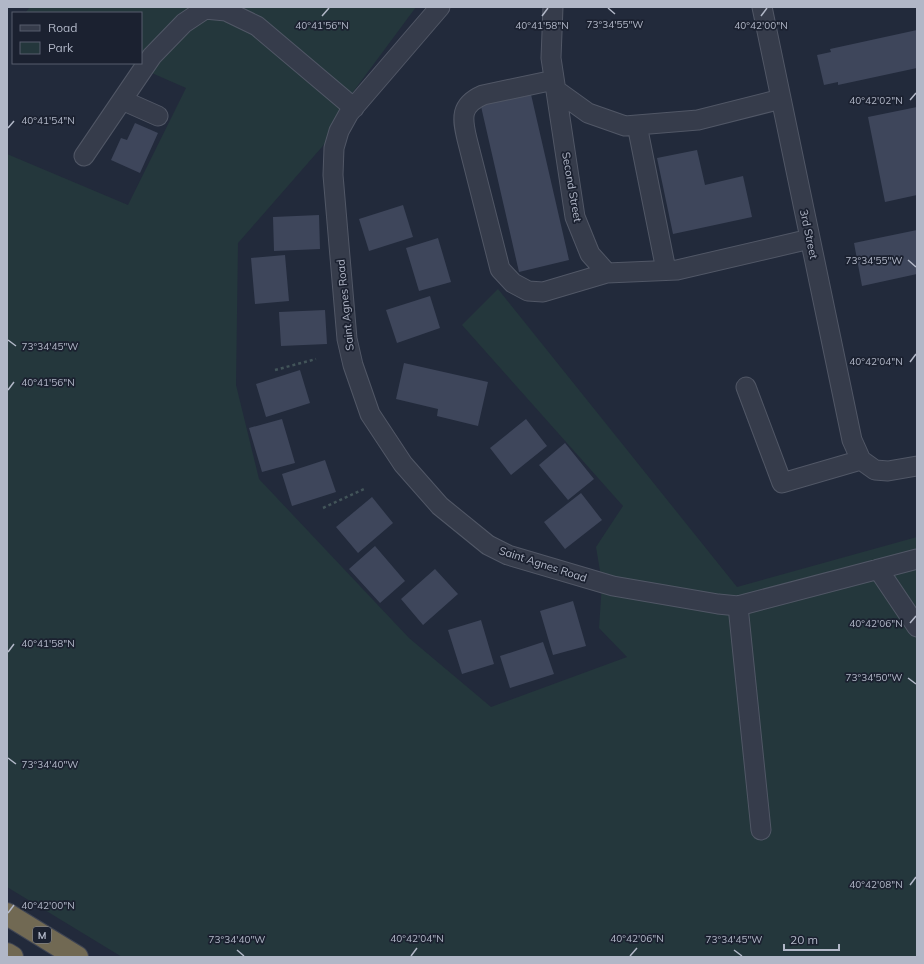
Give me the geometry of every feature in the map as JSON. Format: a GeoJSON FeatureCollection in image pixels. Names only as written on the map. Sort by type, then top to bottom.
{"type":"FeatureCollection","features":[{"type":"Feature","properties":{"kind":"highway","name":"M"},"geometry":{"type":"LineString","coordinates":[[7,914],[77,957]]}},
{"type":"Feature","properties":{"kind":"highway"},"geometry":{"type":"LineString","coordinates":[[7,954],[12,957]]}},
{"type":"Feature","properties":{"kind":"lane","name":"Saint Agnes Road"},"geometry":{"type":"LineString","coordinates":[[440,7],[354,108],[339,131],[334,148],[333,175],[347,339],[353,365],[370,414],[403,464],[440,506],[488,545],[508,555],[613,586],[738,606]]}},
{"type":"Feature","properties":{"kind":"lane","name":"Second Street"},"geometry":{"type":"LineString","coordinates":[[553,7],[551,58],[575,217],[590,254],[607,274]]}},
{"type":"Feature","properties":{"kind":"lane","name":"3rd Street"},"geometry":{"type":"LineString","coordinates":[[762,7],[852,440],[861,460]]}},
{"type":"Feature","properties":{"kind":"lane"},"geometry":{"type":"LineString","coordinates":[[84,156],[152,56],[184,23],[206,9],[226,11],[257,26],[354,108]]}},
{"type":"Feature","properties":{"kind":"lane"},"geometry":{"type":"LineString","coordinates":[[781,99],[698,120],[625,126],[588,113],[555,85],[483,95],[472,100],[465,111],[464,124],[466,139],[500,269],[513,283],[528,291],[543,292],[607,274],[677,270],[810,239]]}},
{"type":"Feature","properties":{"kind":"lane"},"geometry":{"type":"LineString","coordinates":[[122,100],[158,116]]}},
{"type":"Feature","properties":{"kind":"lane"},"geometry":{"type":"LineString","coordinates":[[637,125],[666,270]]}},
{"type":"Feature","properties":{"kind":"lane"},"geometry":{"type":"LineString","coordinates":[[746,387],[782,483],[861,460],[875,470],[888,471],[917,466]]}},
{"type":"Feature","properties":{"kind":"lane"},"geometry":{"type":"LineString","coordinates":[[761,830],[738,606],[917,559]]}},
{"type":"Feature","properties":{"kind":"lane"},"geometry":{"type":"LineString","coordinates":[[878,569],[917,627]]}},
{"type":"Feature","properties":{"kind":"path"},"geometry":{"type":"LineString","coordinates":[[275,370],[316,358]]}},
{"type":"Feature","properties":{"kind":"path"},"geometry":{"type":"LineString","coordinates":[[323,508],[366,488]]}},
{"type":"Feature","properties":{"kind":"green space"},"geometry":{"type":"Polygon","coordinates":[[[30,7],[416,7],[353,92],[342,124],[238,243],[236,385],[259,479],[409,638],[491,707],[627,657],[599,628],[602,583],[596,547],[623,506],[462,325],[498,289],[737,587],[917,537],[917,957],[122,957],[7,887],[7,154],[128,205],[186,88],[131,64],[142,64],[142,12],[26,12],[30,7]]]}},
{"type":"Feature","properties":{"kind":"building"},"geometry":{"type":"Polygon","coordinates":[[[917,30],[917,68],[838,85],[838,82],[824,85],[817,55],[831,52],[830,49],[917,30]]]}},
{"type":"Feature","properties":{"kind":"building"},"geometry":{"type":"Polygon","coordinates":[[[530,90],[569,260],[519,272],[480,102],[530,90]]]}},
{"type":"Feature","properties":{"kind":"building"},"geometry":{"type":"Polygon","coordinates":[[[917,107],[917,195],[885,202],[868,117],[917,107]]]}},
{"type":"Feature","properties":{"kind":"building"},"geometry":{"type":"Polygon","coordinates":[[[135,123],[158,133],[140,173],[111,160],[121,138],[127,140],[135,123]]]}},
{"type":"Feature","properties":{"kind":"building"},"geometry":{"type":"Polygon","coordinates":[[[697,150],[705,185],[743,176],[752,217],[673,234],[657,158],[697,150]]]}},
{"type":"Feature","properties":{"kind":"building"},"geometry":{"type":"Polygon","coordinates":[[[403,205],[413,237],[369,251],[359,219],[403,205]]]}},
{"type":"Feature","properties":{"kind":"building"},"geometry":{"type":"Polygon","coordinates":[[[319,215],[320,249],[274,251],[273,217],[319,215]]]}},
{"type":"Feature","properties":{"kind":"building"},"geometry":{"type":"Polygon","coordinates":[[[917,230],[917,274],[862,286],[854,243],[917,230]]]}},
{"type":"Feature","properties":{"kind":"building"},"geometry":{"type":"Polygon","coordinates":[[[438,238],[451,282],[419,291],[406,248],[438,238]]]}},
{"type":"Feature","properties":{"kind":"building"},"geometry":{"type":"Polygon","coordinates":[[[285,255],[289,301],[255,304],[251,258],[285,255]]]}},
{"type":"Feature","properties":{"kind":"building"},"geometry":{"type":"Polygon","coordinates":[[[430,296],[440,328],[397,343],[386,310],[430,296]]]}},
{"type":"Feature","properties":{"kind":"building"},"geometry":{"type":"Polygon","coordinates":[[[325,310],[327,344],[281,346],[279,312],[325,310]]]}},
{"type":"Feature","properties":{"kind":"building"},"geometry":{"type":"Polygon","coordinates":[[[404,363],[488,382],[478,426],[437,416],[438,409],[396,399],[404,363]]]}},
{"type":"Feature","properties":{"kind":"building"},"geometry":{"type":"Polygon","coordinates":[[[300,370],[310,403],[266,417],[256,384],[300,370]]]}},
{"type":"Feature","properties":{"kind":"building"},"geometry":{"type":"Polygon","coordinates":[[[282,419],[295,463],[262,472],[249,428],[282,419]]]}},
{"type":"Feature","properties":{"kind":"building"},"geometry":{"type":"Polygon","coordinates":[[[526,419],[547,446],[511,475],[490,448],[526,419]]]}},
{"type":"Feature","properties":{"kind":"building"},"geometry":{"type":"Polygon","coordinates":[[[565,443],[594,479],[568,500],[539,465],[565,443]]]}},
{"type":"Feature","properties":{"kind":"building"},"geometry":{"type":"Polygon","coordinates":[[[325,460],[336,492],[292,506],[282,474],[325,460]]]}},
{"type":"Feature","properties":{"kind":"building"},"geometry":{"type":"Polygon","coordinates":[[[581,493],[602,520],[565,549],[544,522],[581,493]]]}},
{"type":"Feature","properties":{"kind":"building"},"geometry":{"type":"Polygon","coordinates":[[[372,497],[393,523],[358,553],[336,527],[372,497]]]}},
{"type":"Feature","properties":{"kind":"building"},"geometry":{"type":"Polygon","coordinates":[[[375,546],[405,581],[380,603],[349,569],[375,546]]]}},
{"type":"Feature","properties":{"kind":"building"},"geometry":{"type":"Polygon","coordinates":[[[435,569],[458,594],[423,625],[401,599],[435,569]]]}},
{"type":"Feature","properties":{"kind":"building"},"geometry":{"type":"Polygon","coordinates":[[[573,601],[586,646],[553,655],[540,611],[573,601]]]}},
{"type":"Feature","properties":{"kind":"building"},"geometry":{"type":"Polygon","coordinates":[[[481,620],[494,664],[462,674],[448,630],[481,620]]]}},
{"type":"Feature","properties":{"kind":"building"},"geometry":{"type":"Polygon","coordinates":[[[543,642],[554,674],[510,688],[500,656],[543,642]]]}}]}
